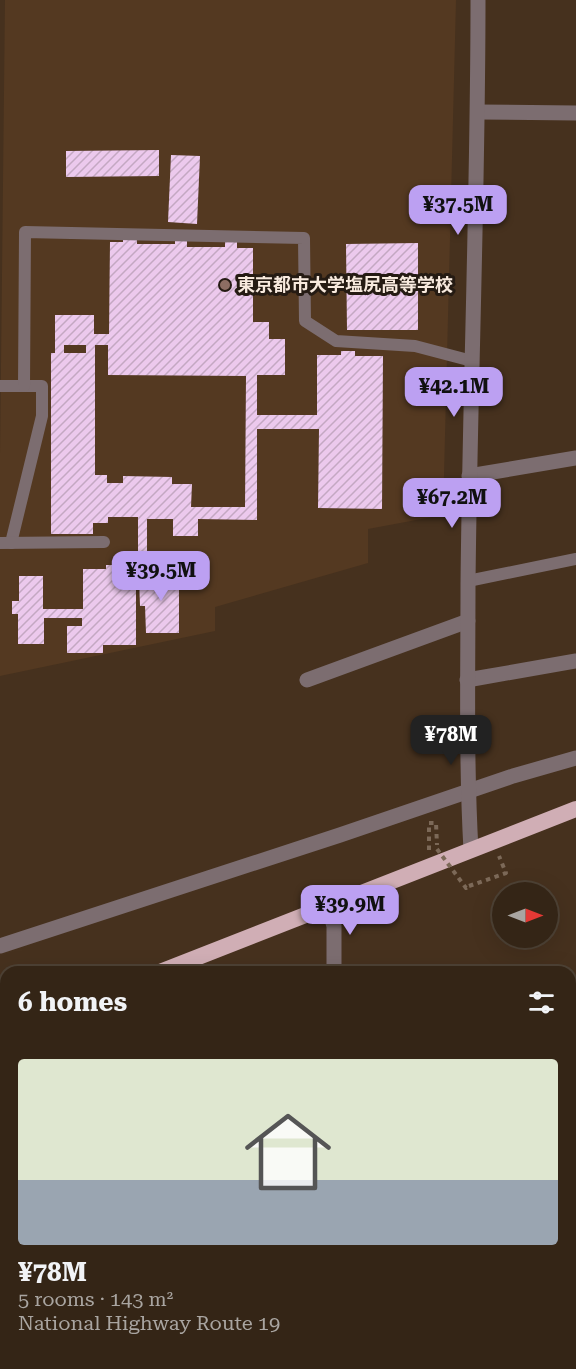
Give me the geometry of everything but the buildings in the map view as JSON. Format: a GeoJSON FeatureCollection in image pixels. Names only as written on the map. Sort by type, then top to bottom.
{"type":"FeatureCollection","features":[{"type":"Feature","properties":{"kind":"highway"},"geometry":{"type":"LineString","coordinates":[[174,966],[576,809]]}},
{"type":"Feature","properties":{"kind":"street"},"geometry":{"type":"LineString","coordinates":[[471,850],[467,680],[469,476],[478,112],[478,0]]}},
{"type":"Feature","properties":{"kind":"street"},"geometry":{"type":"LineString","coordinates":[[478,112],[576,113]]}},
{"type":"Feature","properties":{"kind":"street"},"geometry":{"type":"LineString","coordinates":[[469,476],[576,458]]}},
{"type":"Feature","properties":{"kind":"street"},"geometry":{"type":"LineString","coordinates":[[308,680],[468,621]]}},
{"type":"Feature","properties":{"kind":"street"},"geometry":{"type":"LineString","coordinates":[[467,680],[576,661]]}},
{"type":"Feature","properties":{"kind":"street"},"geometry":{"type":"LineString","coordinates":[[0,946],[468,791],[576,758]]}},
{"type":"Feature","properties":{"kind":"street"},"geometry":{"type":"LineString","coordinates":[[328,906],[334,926],[334,966]]}},
{"type":"Feature","properties":{"kind":"lane"},"geometry":{"type":"LineString","coordinates":[[24,386],[25,232],[304,238],[305,321],[336,341],[415,346],[472,362]]}},
{"type":"Feature","properties":{"kind":"lane"},"geometry":{"type":"LineString","coordinates":[[0,386],[42,386],[42,416],[6,543],[104,542]]}},
{"type":"Feature","properties":{"kind":"lane"},"geometry":{"type":"LineString","coordinates":[[468,581],[576,559]]}},
{"type":"Feature","properties":{"kind":"path"},"geometry":{"type":"LineString","coordinates":[[429,849],[429,824],[436,824],[437,851],[466,888],[506,873],[499,856]]}},
{"type":"Feature","properties":{"kind":"shaded area","name":"東京都市大学塩尻高等学校"},"geometry":{"type":"Polygon","coordinates":[[[5,0],[456,0],[443,515],[368,529],[368,563],[215,607],[215,631],[0,676],[5,0]]]}},
{"type":"Feature","properties":{"kind":"place","name":"東京都市大学塩尻高等学校"},"geometry":{"type":"Point","coordinates":[225,285]}}]}
